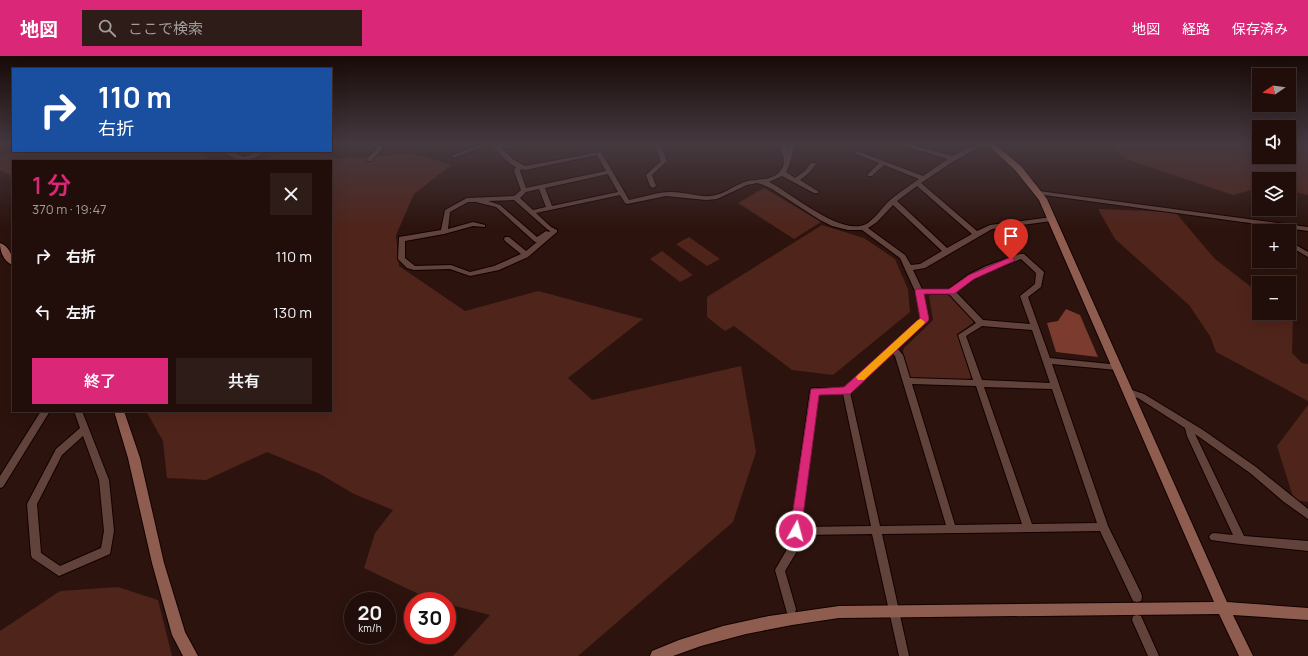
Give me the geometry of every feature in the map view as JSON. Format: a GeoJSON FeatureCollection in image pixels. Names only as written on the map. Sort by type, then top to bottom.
{"type":"FeatureCollection","features":[{"type":"Feature","properties":{"kind":"street"},"geometry":{"type":"LineString","coordinates":[[517,172],[524,190]]}},
{"type":"Feature","properties":{"kind":"street"},"geometry":{"type":"LineString","coordinates":[[516,198],[520,192],[524,190],[610,172],[628,202],[670,193],[712,198],[726,194],[743,184],[763,182],[782,173],[816,192]]}},
{"type":"Feature","properties":{"kind":"street"},"geometry":{"type":"LineString","coordinates":[[652,172],[649,175],[653,186]]}},
{"type":"Feature","properties":{"kind":"street"},"geometry":{"type":"LineString","coordinates":[[796,180],[807,172]]}},
{"type":"Feature","properties":{"kind":"street"},"geometry":{"type":"LineString","coordinates":[[870,175],[873,172]]}},
{"type":"Feature","properties":{"kind":"street"},"geometry":{"type":"LineString","coordinates":[[907,172],[923,178]]}},
{"type":"Feature","properties":{"kind":"street"},"geometry":{"type":"LineString","coordinates":[[763,182],[831,222],[862,228],[868,226],[893,201],[933,172]]}},
{"type":"Feature","properties":{"kind":"street"},"geometry":{"type":"LineString","coordinates":[[1022,172],[1039,192],[1052,219],[1223,608],[1246,656]]}},
{"type":"Feature","properties":{"kind":"street"},"geometry":{"type":"LineString","coordinates":[[918,183],[977,235]]}},
{"type":"Feature","properties":{"kind":"street"},"geometry":{"type":"LineString","coordinates":[[540,187],[550,208]]}},
{"type":"Feature","properties":{"kind":"street"},"geometry":{"type":"LineString","coordinates":[[1039,192],[1308,229]]}},
{"type":"Feature","properties":{"kind":"street"},"geometry":{"type":"LineString","coordinates":[[532,212],[622,193]]}},
{"type":"Feature","properties":{"kind":"street"},"geometry":{"type":"LineString","coordinates":[[444,232],[447,211],[468,200],[516,198],[556,232],[526,255],[496,268],[470,274],[451,267],[414,268],[402,259],[401,239],[444,232],[473,224],[483,226]]}},
{"type":"Feature","properties":{"kind":"street"},"geometry":{"type":"LineString","coordinates":[[474,199],[498,206],[537,240],[552,229]]}},
{"type":"Feature","properties":{"kind":"street"},"geometry":{"type":"LineString","coordinates":[[893,201],[947,252]]}},
{"type":"Feature","properties":{"kind":"street"},"geometry":{"type":"LineString","coordinates":[[909,268],[922,266],[990,226],[1052,219]]}},
{"type":"Feature","properties":{"kind":"street"},"geometry":{"type":"LineString","coordinates":[[791,610],[780,570],[791,553],[796,531],[814,391],[846,391],[925,319],[919,291],[903,257],[862,228]]}},
{"type":"Feature","properties":{"kind":"street"},"geometry":{"type":"LineString","coordinates":[[507,239],[526,255]]}},
{"type":"Feature","properties":{"kind":"street"},"geometry":{"type":"LineString","coordinates":[[0,246],[12,261]]}},
{"type":"Feature","properties":{"kind":"street"},"geometry":{"type":"LineString","coordinates":[[1296,248],[1308,256]]}},
{"type":"Feature","properties":{"kind":"street"},"geometry":{"type":"LineString","coordinates":[[919,291],[951,292],[972,277],[989,268],[1022,256],[1040,272],[1038,285],[1024,296],[1103,527],[1137,597]]}},
{"type":"Feature","properties":{"kind":"street"},"geometry":{"type":"LineString","coordinates":[[951,292],[981,323]]}},
{"type":"Feature","properties":{"kind":"street"},"geometry":{"type":"LineString","coordinates":[[1028,527],[962,335],[981,323],[1035,327]]}},
{"type":"Feature","properties":{"kind":"street"},"geometry":{"type":"LineString","coordinates":[[892,348],[899,354],[952,529]]}},
{"type":"Feature","properties":{"kind":"street"},"geometry":{"type":"LineString","coordinates":[[1047,361],[1117,367]]}},
{"type":"Feature","properties":{"kind":"street"},"geometry":{"type":"LineString","coordinates":[[907,381],[1056,386]]}},
{"type":"Feature","properties":{"kind":"street"},"geometry":{"type":"LineString","coordinates":[[846,391],[896,612],[904,656]]}},
{"type":"Feature","properties":{"kind":"street"},"geometry":{"type":"LineString","coordinates":[[1129,392],[1141,396],[1189,426],[1253,470],[1308,515]]}},
{"type":"Feature","properties":{"kind":"street"},"geometry":{"type":"LineString","coordinates":[[0,484],[45,412]]}},
{"type":"Feature","properties":{"kind":"street"},"geometry":{"type":"LineString","coordinates":[[78,412],[85,429],[104,480],[109,531],[106,551],[59,571],[36,556],[32,504],[59,452],[85,429]]}},
{"type":"Feature","properties":{"kind":"street"},"geometry":{"type":"LineString","coordinates":[[119,412],[134,458],[158,563],[172,614],[179,635],[191,656]]}},
{"type":"Feature","properties":{"kind":"street"},"geometry":{"type":"LineString","coordinates":[[1189,426],[1191,436],[1241,540]]}},
{"type":"Feature","properties":{"kind":"street"},"geometry":{"type":"LineString","coordinates":[[796,531],[1103,527]]}},
{"type":"Feature","properties":{"kind":"street"},"geometry":{"type":"LineString","coordinates":[[1214,537],[1308,546]]}},
{"type":"Feature","properties":{"kind":"street"},"geometry":{"type":"LineString","coordinates":[[657,656],[729,630],[786,619],[839,612],[1223,608],[1308,614]]}},
{"type":"Feature","properties":{"kind":"street"},"geometry":{"type":"LineString","coordinates":[[1138,620],[1154,656]]}},
{"type":"Feature","properties":{"kind":"shaded area"},"geometry":{"type":"Polygon","coordinates":[[[4,172],[12,172],[12,176],[4,172]]]}},
{"type":"Feature","properties":{"kind":"shaded area"},"geometry":{"type":"Polygon","coordinates":[[[332,172],[442,172],[414,194],[396,235],[399,266],[465,311],[538,291],[643,319],[568,378],[592,400],[741,366],[756,452],[733,522],[578,656],[453,656],[490,615],[456,606],[456,592],[414,592],[364,568],[375,533],[393,510],[354,494],[320,474],[267,452],[206,480],[167,478],[163,441],[147,412],[332,412],[332,172]]]}},
{"type":"Feature","properties":{"kind":"shaded area"},"geometry":{"type":"Polygon","coordinates":[[[1165,172],[1252,172],[1252,190],[1233,195],[1165,172]]]}},
{"type":"Feature","properties":{"kind":"shaded area"},"geometry":{"type":"Polygon","coordinates":[[[1296,172],[1308,172],[1308,195],[1296,192],[1296,172]]]}},
{"type":"Feature","properties":{"kind":"shaded area"},"geometry":{"type":"Polygon","coordinates":[[[764,188],[821,222],[794,239],[738,203],[764,188]]]}},
{"type":"Feature","properties":{"kind":"shaded area"},"geometry":{"type":"Polygon","coordinates":[[[1098,209],[1175,212],[1215,259],[1252,288],[1252,320],[1293,321],[1292,353],[1302,363],[1308,364],[1308,401],[1216,352],[1210,336],[1189,305],[1115,239],[1098,209]]]}},
{"type":"Feature","properties":{"kind":"shaded area"},"geometry":{"type":"Polygon","coordinates":[[[822,225],[864,238],[895,259],[908,289],[910,312],[833,375],[792,370],[734,326],[725,331],[707,317],[707,297],[822,225]]]}},
{"type":"Feature","properties":{"kind":"shaded area"},"geometry":{"type":"Polygon","coordinates":[[[689,237],[720,259],[707,266],[676,244],[689,237]]]}},
{"type":"Feature","properties":{"kind":"shaded area"},"geometry":{"type":"Polygon","coordinates":[[[662,251],[693,275],[680,282],[650,259],[662,251]]]}},
{"type":"Feature","properties":{"kind":"shaded area"},"geometry":{"type":"Polygon","coordinates":[[[931,294],[947,294],[951,296],[974,320],[973,323],[957,334],[971,377],[969,380],[913,378],[910,376],[903,352],[904,348],[933,320],[929,296],[931,294]]]}},
{"type":"Feature","properties":{"kind":"shaded area"},"geometry":{"type":"Polygon","coordinates":[[[1066,309],[1080,315],[1098,357],[1056,352],[1047,323],[1058,321],[1066,309]]]}},
{"type":"Feature","properties":{"kind":"shaded area"},"geometry":{"type":"Polygon","coordinates":[[[1308,405],[1308,502],[1294,500],[1277,446],[1308,405]]]}},
{"type":"Feature","properties":{"kind":"shaded area"},"geometry":{"type":"Polygon","coordinates":[[[118,587],[158,600],[172,656],[0,656],[0,631],[60,591],[118,587]]]}},
{"type":"Feature","properties":{"kind":"slow traffic"},"geometry":{"type":"LineString","coordinates":[[861,377],[921,322]]}},
{"type":"Feature","properties":{"kind":"route"},"geometry":{"type":"LineString","coordinates":[[796,531],[814,391],[846,391],[925,319],[919,291],[951,292],[972,277],[989,268],[1011,260]]}}]}
